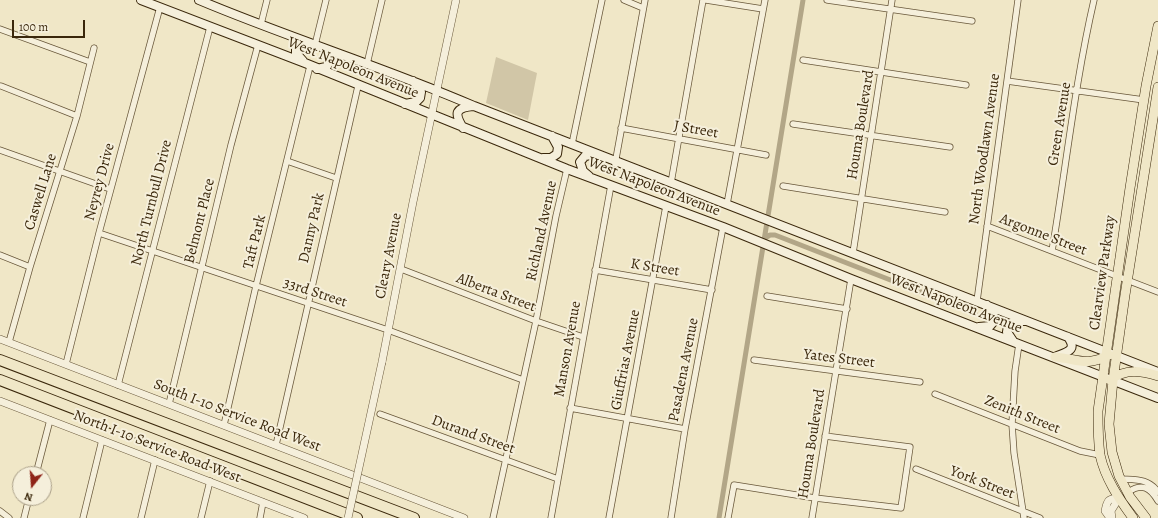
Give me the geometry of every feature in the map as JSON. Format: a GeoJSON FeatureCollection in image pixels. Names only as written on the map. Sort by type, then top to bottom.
{"type":"FeatureCollection","features":[{"type":"Feature","properties":{"kind":"highway","name":"Clearview Parkway"},"geometry":{"type":"LineString","coordinates":[[1146,517],[1126,491],[1120,479],[1112,452],[1109,432],[1110,355],[1117,275],[1144,100],[1158,26]]}},
{"type":"Feature","properties":{"kind":"highway"},"geometry":{"type":"LineString","coordinates":[[1148,78],[1152,83],[1150,99],[1157,102]]}},
{"type":"Feature","properties":{"kind":"highway","name":"Clearview Parkway"},"geometry":{"type":"LineString","coordinates":[[1110,355],[1118,344],[1127,279],[1152,124],[1157,102],[1158,87]]}},
{"type":"Feature","properties":{"kind":"highway"},"geometry":{"type":"LineString","coordinates":[[1144,100],[1149,104],[1150,108],[1148,120],[1152,124]]}},
{"type":"Feature","properties":{"kind":"highway"},"geometry":{"type":"LineString","coordinates":[[1055,357],[1090,362],[1110,355]]}},
{"type":"Feature","properties":{"kind":"highway"},"geometry":{"type":"LineString","coordinates":[[0,360],[414,518]]}},
{"type":"Feature","properties":{"kind":"highway"},"geometry":{"type":"LineString","coordinates":[[1110,378],[1133,371],[1140,371],[1158,376]]}},
{"type":"Feature","properties":{"kind":"highway","name":"Clearview Parkway"},"geometry":{"type":"LineString","coordinates":[[1110,378],[1101,390],[1098,427],[1100,455],[1119,498],[1133,518]]}},
{"type":"Feature","properties":{"kind":"highway"},"geometry":{"type":"LineString","coordinates":[[0,380],[357,518]]}},
{"type":"Feature","properties":{"kind":"highway"},"geometry":{"type":"LineString","coordinates":[[1106,471],[1119,487],[1126,491]]}},
{"type":"Feature","properties":{"kind":"highway"},"geometry":{"type":"LineString","coordinates":[[1119,498],[1131,503],[1146,517]]}},
{"type":"Feature","properties":{"kind":"main road","name":"West Napoleon Avenue"},"geometry":{"type":"LineString","coordinates":[[142,0],[567,169],[768,245],[851,279],[1110,378],[1158,398]]}},
{"type":"Feature","properties":{"kind":"main road","name":"West Napoleon Avenue"},"geometry":{"type":"LineString","coordinates":[[199,0],[216,3],[261,24],[324,49],[413,81],[615,162],[977,301],[1110,355],[1158,372]]}},
{"type":"Feature","properties":{"kind":"main road"},"geometry":{"type":"LineString","coordinates":[[312,44],[302,44],[296,49],[298,57],[311,66],[326,67],[330,62],[324,49]]}},
{"type":"Feature","properties":{"kind":"main road"},"geometry":{"type":"LineString","coordinates":[[404,104],[416,102],[420,98],[421,92],[413,81]]}},
{"type":"Feature","properties":{"kind":"main road"},"geometry":{"type":"LineString","coordinates":[[463,128],[457,113],[462,108],[474,106]]}},
{"type":"Feature","properties":{"kind":"main road"},"geometry":{"type":"LineString","coordinates":[[542,158],[550,158],[557,154],[558,147],[552,136]]}},
{"type":"Feature","properties":{"kind":"main road"},"geometry":{"type":"LineString","coordinates":[[589,177],[580,166],[580,162],[584,156],[596,154]]}},
{"type":"Feature","properties":{"kind":"main road"},"geometry":{"type":"LineString","coordinates":[[978,328],[990,326],[995,320],[993,313],[986,305]]}},
{"type":"Feature","properties":{"kind":"main road"},"geometry":{"type":"LineString","coordinates":[[1016,342],[1007,332],[1008,325],[1015,321],[1028,321]]}},
{"type":"Feature","properties":{"kind":"main road"},"geometry":{"type":"LineString","coordinates":[[1055,357],[1068,352],[1071,349],[1072,342],[1068,337]]}},
{"type":"Feature","properties":{"kind":"street"},"geometry":{"type":"LineString","coordinates":[[261,24],[267,0]]}},
{"type":"Feature","properties":{"kind":"street"},"geometry":{"type":"LineString","coordinates":[[312,44],[326,0]]}},
{"type":"Feature","properties":{"kind":"street"},"geometry":{"type":"LineString","coordinates":[[368,64],[382,0]]}},
{"type":"Feature","properties":{"kind":"street","name":"Cleary Avenue"},"geometry":{"type":"LineString","coordinates":[[348,518],[382,362],[413,202],[456,0]]}},
{"type":"Feature","properties":{"kind":"street"},"geometry":{"type":"LineString","coordinates":[[572,144],[602,0]]}},
{"type":"Feature","properties":{"kind":"street"},"geometry":{"type":"LineString","coordinates":[[624,0],[643,8]]}},
{"type":"Feature","properties":{"kind":"street"},"geometry":{"type":"LineString","coordinates":[[615,162],[645,0]]}},
{"type":"Feature","properties":{"kind":"street"},"geometry":{"type":"LineString","coordinates":[[671,183],[705,0],[763,10]]}},
{"type":"Feature","properties":{"kind":"street"},"geometry":{"type":"LineString","coordinates":[[726,204],[765,0]]}},
{"type":"Feature","properties":{"kind":"street"},"geometry":{"type":"LineString","coordinates":[[827,0],[972,21]]}},
{"type":"Feature","properties":{"kind":"street","name":"Houma Boulevard"},"geometry":{"type":"LineString","coordinates":[[853,253],[892,0]]}},
{"type":"Feature","properties":{"kind":"street","name":"North Woodlawn Avenue"},"geometry":{"type":"LineString","coordinates":[[977,301],[986,226],[1018,0]]}},
{"type":"Feature","properties":{"kind":"street","name":"Green Avenue"},"geometry":{"type":"LineString","coordinates":[[1052,251],[1077,91],[1094,0]]}},
{"type":"Feature","properties":{"kind":"street","name":"Neyrey Drive"},"geometry":{"type":"LineString","coordinates":[[66,364],[110,189],[160,7]]}},
{"type":"Feature","properties":{"kind":"street","name":"North Turnbull Drive"},"geometry":{"type":"LineString","coordinates":[[118,384],[210,27]]}},
{"type":"Feature","properties":{"kind":"street"},"geometry":{"type":"LineString","coordinates":[[0,29],[90,62]]}},
{"type":"Feature","properties":{"kind":"street","name":"Belmont Place"},"geometry":{"type":"LineString","coordinates":[[169,404],[231,145],[258,45]]}},
{"type":"Feature","properties":{"kind":"street","name":"Caswell Lane"},"geometry":{"type":"LineString","coordinates":[[9,342],[30,267],[77,116],[90,70],[90,62],[94,48]]}},
{"type":"Feature","properties":{"kind":"street"},"geometry":{"type":"LineString","coordinates":[[803,60],[966,85]]}},
{"type":"Feature","properties":{"kind":"street","name":"Taft Park"},"geometry":{"type":"LineString","coordinates":[[224,426],[256,286],[311,66]]}},
{"type":"Feature","properties":{"kind":"street"},"geometry":{"type":"LineString","coordinates":[[1007,81],[1144,100]]}},
{"type":"Feature","properties":{"kind":"street"},"geometry":{"type":"LineString","coordinates":[[1,86],[77,116]]}},
{"type":"Feature","properties":{"kind":"street","name":"Danny Park"},"geometry":{"type":"LineString","coordinates":[[276,445],[358,86]]}},
{"type":"Feature","properties":{"kind":"street"},"geometry":{"type":"LineString","coordinates":[[793,124],[950,147]]}},
{"type":"Feature","properties":{"kind":"street","name":"J Street"},"geometry":{"type":"LineString","coordinates":[[621,128],[766,155]]}},
{"type":"Feature","properties":{"kind":"street"},"geometry":{"type":"LineString","coordinates":[[0,150],[110,189]]}},
{"type":"Feature","properties":{"kind":"street"},"geometry":{"type":"LineString","coordinates":[[287,161],[336,178]]}},
{"type":"Feature","properties":{"kind":"street","name":"Richland Avenue"},"geometry":{"type":"LineString","coordinates":[[523,380],[567,169]]}},
{"type":"Feature","properties":{"kind":"street","name":"Manson Avenue"},"geometry":{"type":"LineString","coordinates":[[551,518],[611,185]]}},
{"type":"Feature","properties":{"kind":"street"},"geometry":{"type":"LineString","coordinates":[[783,186],[945,212]]}},
{"type":"Feature","properties":{"kind":"street","name":"Giuffrias Avenue"},"geometry":{"type":"LineString","coordinates":[[609,518],[666,206]]}},
{"type":"Feature","properties":{"kind":"street","name":"Argonne Street"},"geometry":{"type":"LineString","coordinates":[[986,226],[1158,292]]}},
{"type":"Feature","properties":{"kind":"street","name":"Pasadena Avenue"},"geometry":{"type":"LineString","coordinates":[[671,518],[685,429],[723,228]]}},
{"type":"Feature","properties":{"kind":"street","name":"33rd Street"},"geometry":{"type":"LineString","coordinates":[[99,233],[388,330],[523,380]]}},
{"type":"Feature","properties":{"kind":"street"},"geometry":{"type":"LineString","coordinates":[[0,255],[30,267]]}},
{"type":"Feature","properties":{"kind":"street","name":"Alberta Street"},"geometry":{"type":"LineString","coordinates":[[401,269],[583,338]]}},
{"type":"Feature","properties":{"kind":"street","name":"K Street"},"geometry":{"type":"LineString","coordinates":[[595,270],[712,290]]}},
{"type":"Feature","properties":{"kind":"street","name":"Houma Boulevard"},"geometry":{"type":"LineString","coordinates":[[812,518],[851,279]]}},
{"type":"Feature","properties":{"kind":"street"},"geometry":{"type":"LineString","coordinates":[[767,296],[847,309]]}},
{"type":"Feature","properties":{"kind":"street","name":"South I-10 Service Road West"},"geometry":{"type":"LineString","coordinates":[[0,339],[464,518]]}},
{"type":"Feature","properties":{"kind":"street"},"geometry":{"type":"LineString","coordinates":[[1016,342],[1012,424],[1014,453],[1024,518]]}},
{"type":"Feature","properties":{"kind":"street","name":"Yates Street"},"geometry":{"type":"LineString","coordinates":[[754,360],[920,382]]}},
{"type":"Feature","properties":{"kind":"street"},"geometry":{"type":"LineString","coordinates":[[493,518],[523,380]]}},
{"type":"Feature","properties":{"kind":"street","name":"Zenith Street"},"geometry":{"type":"LineString","coordinates":[[935,394],[1080,452],[1100,455]]}},
{"type":"Feature","properties":{"kind":"street","name":"North I-10 Service Road West"},"geometry":{"type":"LineString","coordinates":[[0,400],[304,518]]}},
{"type":"Feature","properties":{"kind":"street"},"geometry":{"type":"LineString","coordinates":[[570,408],[685,429]]}},
{"type":"Feature","properties":{"kind":"street","name":"Durand Street"},"geometry":{"type":"LineString","coordinates":[[380,414],[558,479]]}},
{"type":"Feature","properties":{"kind":"street"},"geometry":{"type":"LineString","coordinates":[[38,466],[50,420]]}},
{"type":"Feature","properties":{"kind":"street"},"geometry":{"type":"LineString","coordinates":[[728,518],[734,485],[815,498],[901,508],[910,446],[825,436]]}},
{"type":"Feature","properties":{"kind":"street"},"geometry":{"type":"LineString","coordinates":[[83,518],[102,440]]}},
{"type":"Feature","properties":{"kind":"street"},"geometry":{"type":"LineString","coordinates":[[141,518],[155,460]]}},
{"type":"Feature","properties":{"kind":"street","name":"York Street"},"geometry":{"type":"LineString","coordinates":[[916,470],[1040,518]]}},
{"type":"Feature","properties":{"kind":"street"},"geometry":{"type":"LineString","coordinates":[[1120,479],[1150,483],[1158,492]]}},
{"type":"Feature","properties":{"kind":"street"},"geometry":{"type":"LineString","coordinates":[[201,518],[210,481]]}},
{"type":"Feature","properties":{"kind":"street"},"geometry":{"type":"LineString","coordinates":[[1126,491],[1138,487],[1144,487],[1149,489],[1158,501]]}},
{"type":"Feature","properties":{"kind":"street"},"geometry":{"type":"LineString","coordinates":[[1111,518],[1111,511],[1119,498]]}},
{"type":"Feature","properties":{"kind":"street"},"geometry":{"type":"LineString","coordinates":[[260,518],[263,502]]}},
{"type":"Feature","properties":{"kind":"street"},"geometry":{"type":"LineString","coordinates":[[24,518],[27,506]]}},
{"type":"Feature","properties":{"kind":"street"},"geometry":{"type":"LineString","coordinates":[[0,511],[9,518]]}},
{"type":"Feature","properties":{"kind":"shaded area"},"geometry":{"type":"Polygon","coordinates":[[[496,57],[537,73],[528,120],[486,103],[496,57]]]}},
{"type":"Feature","properties":{"kind":"waterway"},"geometry":{"type":"LineString","coordinates":[[719,518],[803,0]]}},
{"type":"Feature","properties":{"kind":"waterway"},"geometry":{"type":"LineString","coordinates":[[765,238],[770,235],[775,235],[975,313]]}}]}
